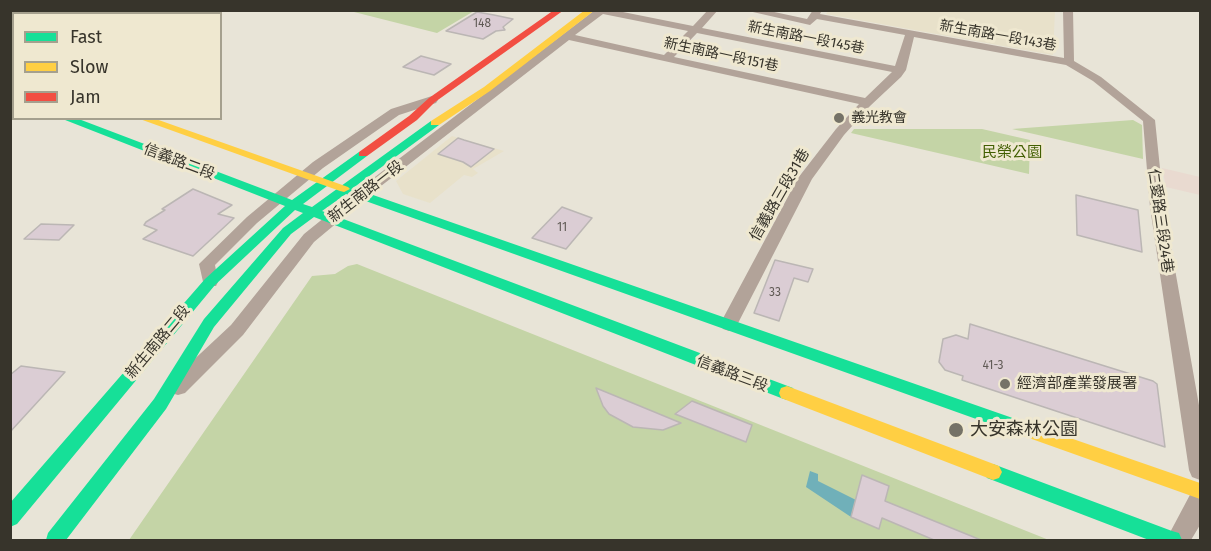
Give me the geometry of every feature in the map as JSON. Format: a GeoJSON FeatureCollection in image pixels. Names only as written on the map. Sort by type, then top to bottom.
{"type":"FeatureCollection","features":[{"type":"Feature","properties":{"kind":"main road","name":"新生南路一段"},"geometry":{"type":"LineString","coordinates":[[323,183],[413,118],[432,100],[560,10]]}},
{"type":"Feature","properties":{"kind":"main road","name":"新生南路一段"},"geometry":{"type":"LineString","coordinates":[[345,190],[598,11]]}},
{"type":"Feature","properties":{"kind":"main road","name":"信義路二段"},"geometry":{"type":"LineString","coordinates":[[70,120],[254,188],[292,206]]}},
{"type":"Feature","properties":{"kind":"main road","name":"信義路二段"},"geometry":{"type":"LineString","coordinates":[[148,120],[323,183]]}},
{"type":"Feature","properties":{"kind":"main road"},"geometry":{"type":"LineString","coordinates":[[323,183],[1200,491]]}},
{"type":"Feature","properties":{"kind":"main road","name":"新生南路二段"},"geometry":{"type":"LineString","coordinates":[[10,518],[210,282],[292,206],[323,183]]}},
{"type":"Feature","properties":{"kind":"main road","name":"新生南路二段"},"geometry":{"type":"LineString","coordinates":[[55,540],[160,404],[208,323],[281,238],[310,213],[345,190]]}},
{"type":"Feature","properties":{"kind":"main road","name":"信義路三段"},"geometry":{"type":"LineString","coordinates":[[292,206],[1172,540]]}},
{"type":"Feature","properties":{"kind":"street"},"geometry":{"type":"LineString","coordinates":[[667,58],[714,10]]}},
{"type":"Feature","properties":{"kind":"street","name":"新生南路一段143巷"},"geometry":{"type":"LineString","coordinates":[[748,10],[810,22],[816,13],[910,34],[1069,62]]}},
{"type":"Feature","properties":{"kind":"street"},"geometry":{"type":"LineString","coordinates":[[1068,10],[1069,62]]}},
{"type":"Feature","properties":{"kind":"street","name":"新生南路一段"},"geometry":{"type":"LineString","coordinates":[[160,404],[237,330],[309,238],[329,220],[568,37],[598,11]]}},
{"type":"Feature","properties":{"kind":"street","name":"新生南路一段145巷"},"geometry":{"type":"LineString","coordinates":[[598,11],[900,70]]}},
{"type":"Feature","properties":{"kind":"street"},"geometry":{"type":"LineString","coordinates":[[900,70],[910,34]]}},
{"type":"Feature","properties":{"kind":"street","name":"新生南路一段151巷"},"geometry":{"type":"LineString","coordinates":[[568,37],[867,102]]}},
{"type":"Feature","properties":{"kind":"street","name":"仁愛路三段24巷"},"geometry":{"type":"LineString","coordinates":[[1069,62],[1097,79],[1149,120],[1151,126],[1157,207],[1200,470]]}},
{"type":"Feature","properties":{"kind":"street","name":"信義路三段31巷"},"geometry":{"type":"LineString","coordinates":[[729,324],[805,178],[840,132],[900,70]]}},
{"type":"Feature","properties":{"kind":"street","name":"新生南路一段"},"geometry":{"type":"LineString","coordinates":[[210,282],[207,264],[303,176],[395,112],[432,100]]}},
{"type":"Feature","properties":{"kind":"street"},"geometry":{"type":"LineString","coordinates":[[1178,540],[1193,516],[1200,498]]}},
{"type":"Feature","properties":{"kind":"shaded area"},"geometry":{"type":"Polygon","coordinates":[[[829,10],[1055,11],[1053,55],[826,14],[829,10]]]}},
{"type":"Feature","properties":{"kind":"shaded area"},"geometry":{"type":"Polygon","coordinates":[[[452,136],[504,151],[473,169],[478,173],[472,177],[464,175],[430,203],[403,194],[396,181],[452,136]]]}},
{"type":"Feature","properties":{"kind":"shaded area"},"geometry":{"type":"Polygon","coordinates":[[[1162,168],[1200,177],[1200,195],[1166,187],[1162,168]]]}},
{"type":"Feature","properties":{"kind":"green space"},"geometry":{"type":"Polygon","coordinates":[[[473,10],[474,11],[437,33],[355,11],[473,10]]]}},
{"type":"Feature","properties":{"kind":"green space","name":"民榮公園"},"geometry":{"type":"Polygon","coordinates":[[[1133,120],[1142,125],[1143,159],[1012,129],[1133,120]]]}},
{"type":"Feature","properties":{"kind":"green space","name":"民榮公園"},"geometry":{"type":"Polygon","coordinates":[[[854,129],[982,129],[1030,140],[1029,174],[851,133],[854,129]]]}},
{"type":"Feature","properties":{"kind":"green space"},"geometry":{"type":"Polygon","coordinates":[[[357,264],[1049,540],[129,540],[312,276],[335,274],[348,266],[357,264]]]}},
{"type":"Feature","properties":{"kind":"water"},"geometry":{"type":"Polygon","coordinates":[[[810,471],[818,474],[818,481],[856,500],[851,517],[806,487],[810,471]]]}},
{"type":"Feature","properties":{"kind":"building"},"geometry":{"type":"Polygon","coordinates":[[[477,12],[513,19],[503,27],[505,30],[496,31],[483,39],[446,31],[477,12]]]}},
{"type":"Feature","properties":{"kind":"building"},"geometry":{"type":"Polygon","coordinates":[[[421,56],[451,64],[434,75],[403,67],[421,56]]]}},
{"type":"Feature","properties":{"kind":"building"},"geometry":{"type":"Polygon","coordinates":[[[458,138],[494,149],[471,167],[438,154],[458,138]]]}},
{"type":"Feature","properties":{"kind":"building"},"geometry":{"type":"Polygon","coordinates":[[[193,189],[232,205],[218,214],[234,218],[193,256],[143,239],[157,230],[144,225],[146,222],[193,189]]]}},
{"type":"Feature","properties":{"kind":"building"},"geometry":{"type":"Polygon","coordinates":[[[1076,195],[1138,210],[1142,252],[1077,235],[1076,195]]]}},
{"type":"Feature","properties":{"kind":"building"},"geometry":{"type":"Polygon","coordinates":[[[562,207],[592,218],[566,249],[532,238],[562,207]]]}},
{"type":"Feature","properties":{"kind":"building"},"geometry":{"type":"Polygon","coordinates":[[[41,224],[74,225],[59,240],[24,239],[41,224]]]}},
{"type":"Feature","properties":{"kind":"building"},"geometry":{"type":"Polygon","coordinates":[[[775,260],[813,269],[808,282],[794,278],[779,321],[754,313],[775,260]]]}},
{"type":"Feature","properties":{"kind":"building"},"geometry":{"type":"Polygon","coordinates":[[[970,324],[1153,381],[1157,384],[1165,447],[962,380],[963,376],[945,370],[939,362],[943,339],[956,335],[968,339],[970,324]]]}},
{"type":"Feature","properties":{"kind":"building"},"geometry":{"type":"Polygon","coordinates":[[[21,366],[65,372],[10,432],[10,375],[21,366]]]}},
{"type":"Feature","properties":{"kind":"building"},"geometry":{"type":"Polygon","coordinates":[[[596,388],[681,423],[663,430],[633,427],[609,414],[596,388]]]}},
{"type":"Feature","properties":{"kind":"building"},"geometry":{"type":"Polygon","coordinates":[[[692,401],[752,425],[746,442],[675,414],[692,401]]]}},
{"type":"Feature","properties":{"kind":"building"},"geometry":{"type":"Polygon","coordinates":[[[862,475],[889,486],[885,501],[981,540],[934,540],[882,518],[879,529],[851,517],[862,475]]]}},
{"type":"Feature","properties":{"kind":"traffic: fast"},"geometry":{"type":"LineString","coordinates":[[70,120],[787,393]]}},
{"type":"Feature","properties":{"kind":"traffic: fast"},"geometry":{"type":"LineString","coordinates":[[55,540],[160,404],[209,323],[287,231],[435,123]]}},
{"type":"Feature","properties":{"kind":"traffic: fast"},"geometry":{"type":"LineString","coordinates":[[10,518],[210,282],[292,206],[363,154]]}},
{"type":"Feature","properties":{"kind":"traffic: fast"},"geometry":{"type":"LineString","coordinates":[[344,189],[1021,428]]}},
{"type":"Feature","properties":{"kind":"traffic: fast"},"geometry":{"type":"LineString","coordinates":[[993,472],[1172,540]]}},
{"type":"Feature","properties":{"kind":"traffic: slow"},"geometry":{"type":"LineString","coordinates":[[435,123],[487,89],[591,10]]}},
{"type":"Feature","properties":{"kind":"traffic: slow"},"geometry":{"type":"LineString","coordinates":[[148,120],[344,189]]}},
{"type":"Feature","properties":{"kind":"traffic: slow"},"geometry":{"type":"LineString","coordinates":[[787,393],[993,472]]}},
{"type":"Feature","properties":{"kind":"traffic: slow"},"geometry":{"type":"LineString","coordinates":[[1021,428],[1200,491]]}},
{"type":"Feature","properties":{"kind":"traffic: jam"},"geometry":{"type":"LineString","coordinates":[[363,154],[413,118],[432,100],[560,10]]}},
{"type":"Feature","properties":{"kind":"place","name":"義光教會"},"geometry":{"type":"Point","coordinates":[839,118]}},
{"type":"Feature","properties":{"kind":"place","name":"經濟部產業發展署"},"geometry":{"type":"Point","coordinates":[1005,384]}},
{"type":"Feature","properties":{"kind":"place","name":"大安森林公園"},"geometry":{"type":"Point","coordinates":[956,430]}}]}
